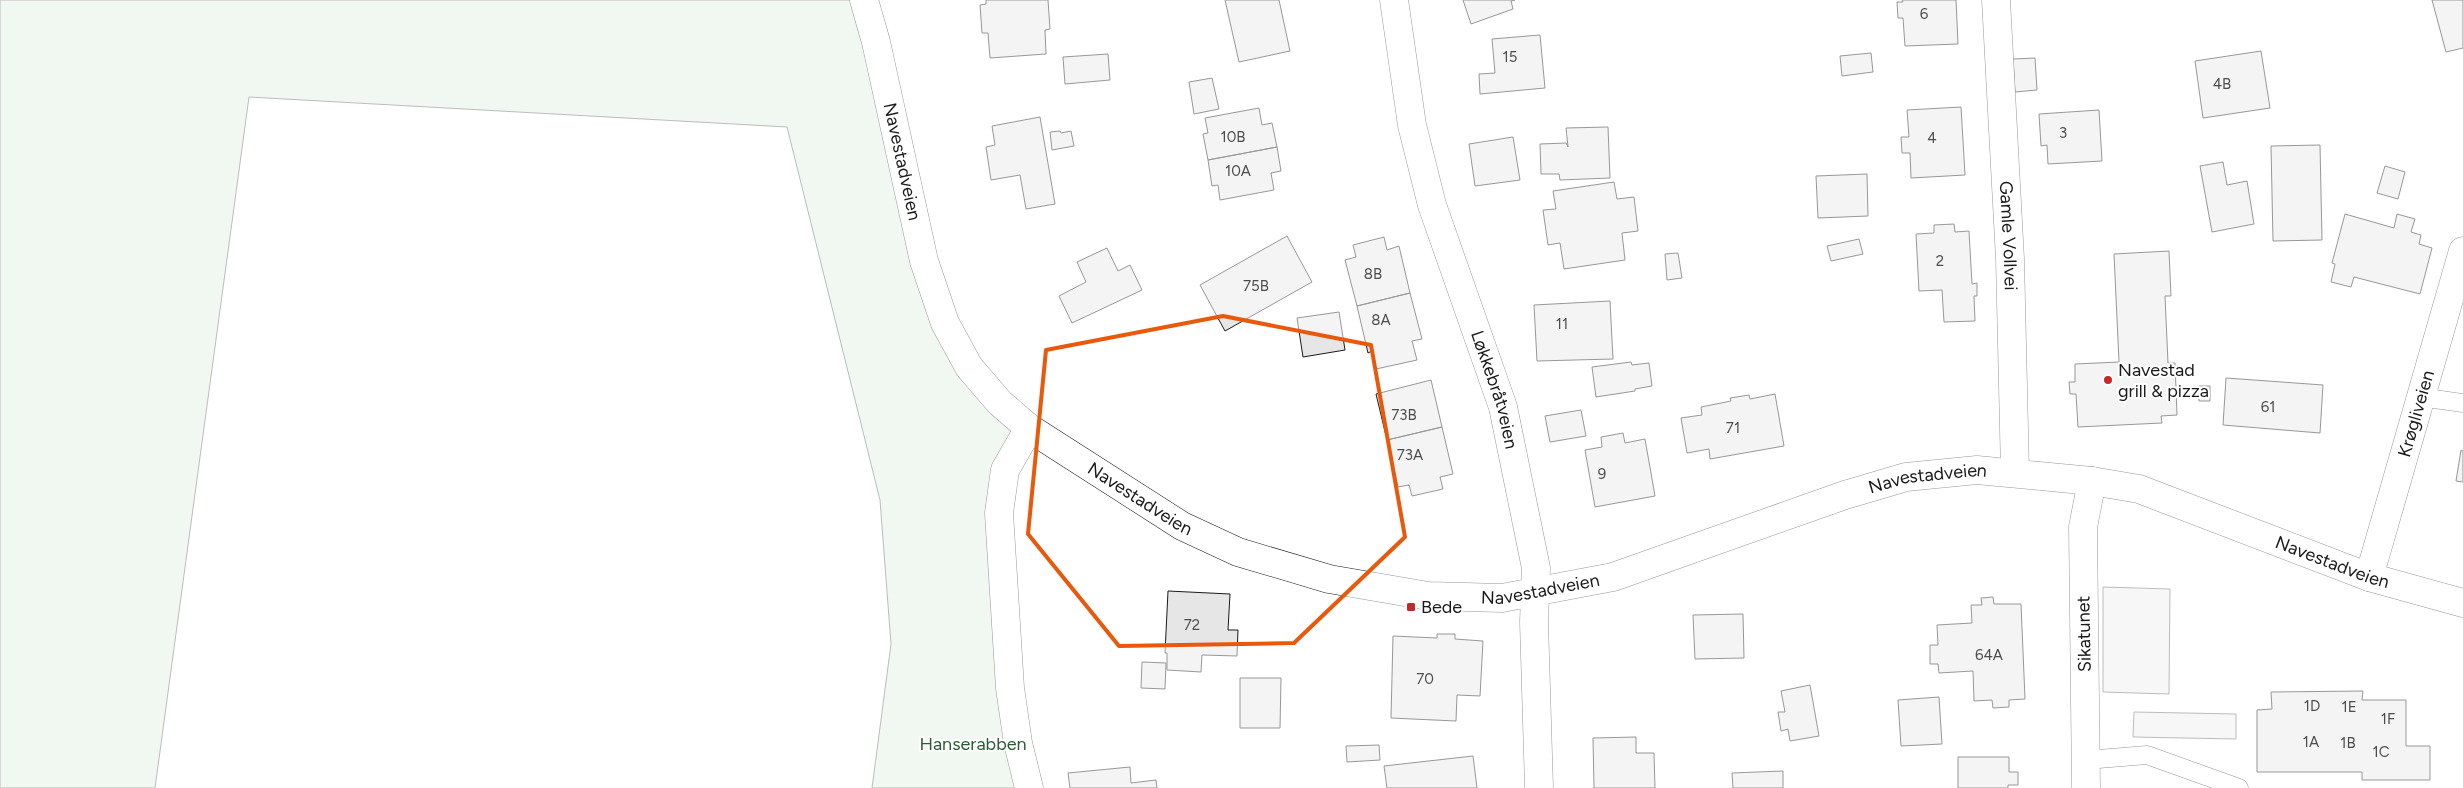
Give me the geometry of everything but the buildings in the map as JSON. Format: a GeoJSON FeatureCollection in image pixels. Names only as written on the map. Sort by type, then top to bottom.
{"type":"FeatureCollection","features":[{"type":"Feature","properties":{"kind":"street","name":"Navestadveien"},"geometry":{"type":"LineString","coordinates":[[864,0],[876,42],[924,261],[945,323],[969,367],[1000,403],[1029,428],[1182,526],[1238,552],[1329,579],[1428,596],[1502,598],[1613,577],[1845,495],[1906,477],[1977,470],[2092,480],[2139,489],[2369,577],[2463,604]]}},
{"type":"Feature","properties":{"kind":"street","name":"Løkkebråtveien"},"geometry":{"type":"LineString","coordinates":[[1394,0],[1412,125],[1432,205],[1503,407],[1536,568],[1539,788]]}},
{"type":"Feature","properties":{"kind":"street","name":"Gamle Vollvei"},"geometry":{"type":"LineString","coordinates":[[1996,0],[2010,259],[2015,472]]}},
{"type":"Feature","properties":{"kind":"street","name":"Krøgliveien"},"geometry":{"type":"LineString","coordinates":[[2369,577],[2463,250]]}},
{"type":"Feature","properties":{"kind":"street"},"geometry":{"type":"LineString","coordinates":[[1029,428],[1005,470],[999,514],[1010,688],[1018,743],[1030,788]]}},
{"type":"Feature","properties":{"kind":"street","name":"Sikatunet"},"geometry":{"type":"LineString","coordinates":[[2086,788],[2083,527],[2092,480]]}},
{"type":"Feature","properties":{"kind":"lane"},"geometry":{"type":"LineString","coordinates":[[2420,397],[2463,404]]}},
{"type":"Feature","properties":{"kind":"lane"},"geometry":{"type":"LineString","coordinates":[[2086,760],[2147,755],[2239,788]]}},
{"type":"Feature","properties":{"kind":"highlighted area"},"geometry":{"type":"Polygon","coordinates":[[[1223,316],[1371,345],[1405,537],[1294,643],[1119,646],[1028,534],[1046,350],[1223,316]]]}},
{"type":"Feature","properties":{"kind":"green space","name":"Hanserabben"},"geometry":{"type":"Polygon","coordinates":[[[0,0],[864,0],[945,323],[1029,428],[1005,470],[1029,788],[872,788],[891,644],[880,500],[787,127],[249,97],[155,788],[0,788],[0,0]]]}},
{"type":"Feature","properties":{"kind":"shaded area"},"geometry":{"type":"Polygon","coordinates":[[[2103,587],[2170,589],[2169,694],[2103,692],[2103,587]]]}},
{"type":"Feature","properties":{"kind":"shaded area"},"geometry":{"type":"Polygon","coordinates":[[[2134,712],[2236,714],[2236,739],[2133,737],[2134,712]]]}},
{"type":"Feature","properties":{"kind":"place","name":"Navestad grill & pizza"},"geometry":{"type":"Point","coordinates":[2108,380]}},
{"type":"Feature","properties":{"kind":"place","name":"Bede"},"geometry":{"type":"Point","coordinates":[1411,607]}}]}
